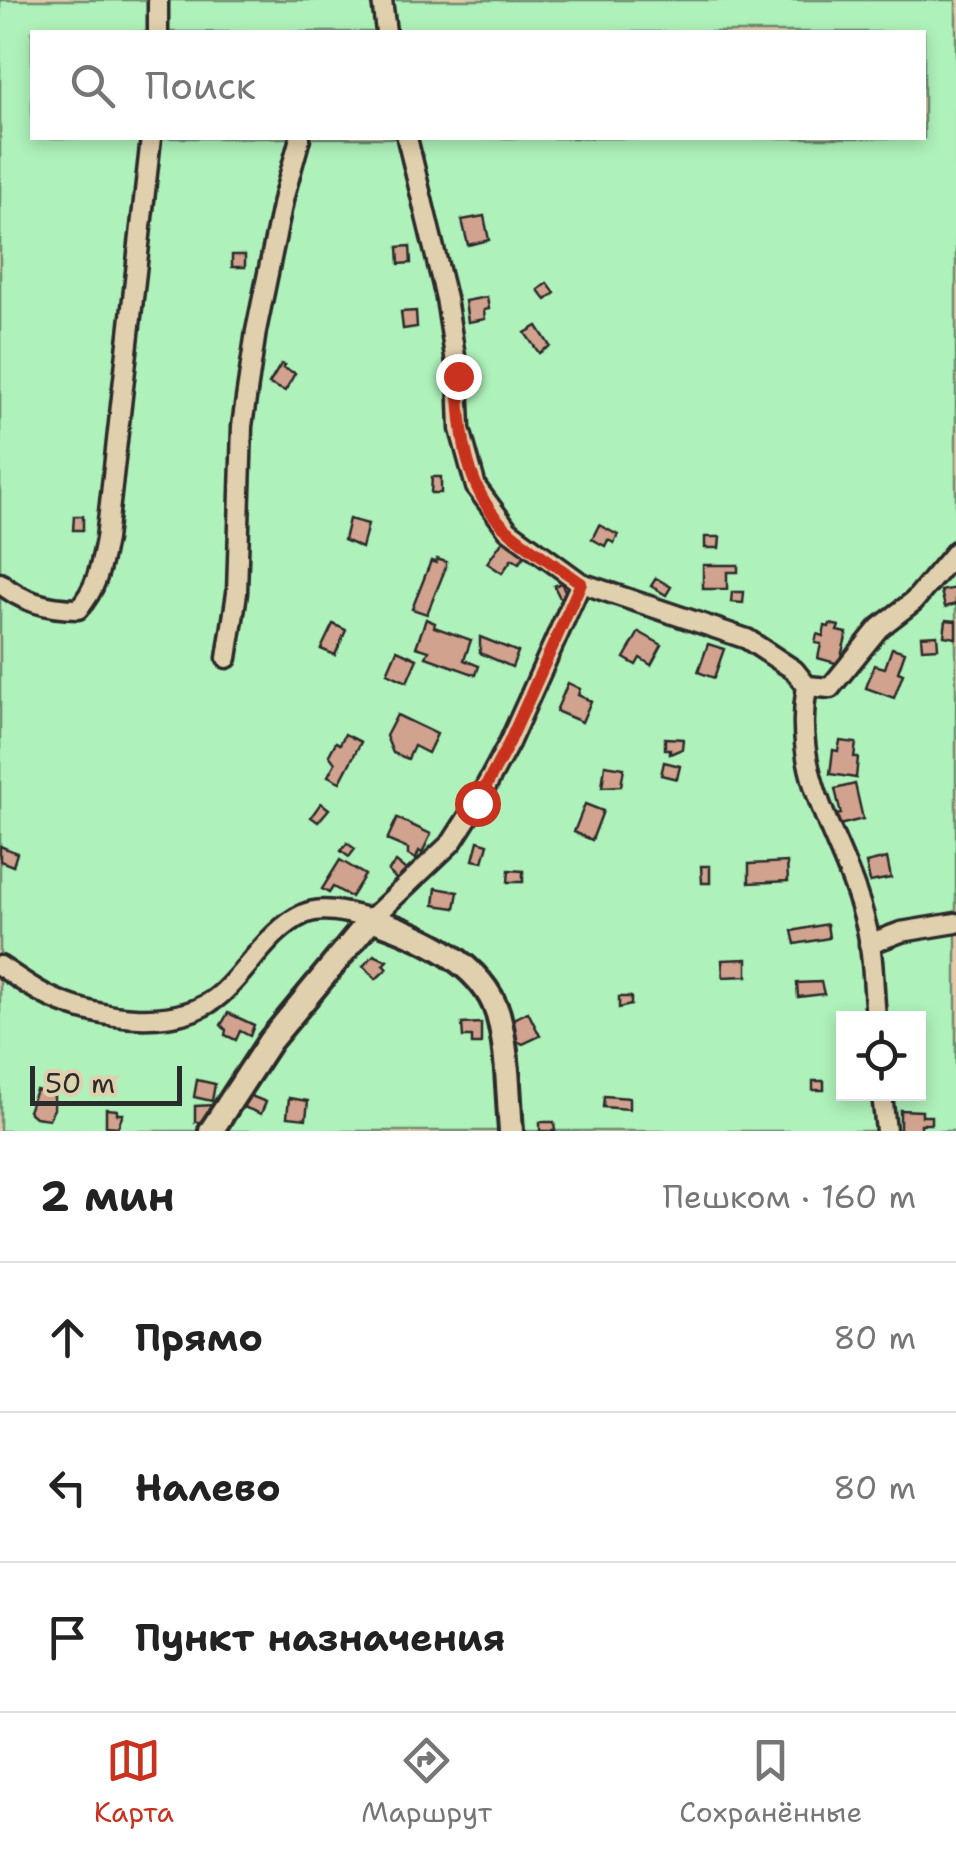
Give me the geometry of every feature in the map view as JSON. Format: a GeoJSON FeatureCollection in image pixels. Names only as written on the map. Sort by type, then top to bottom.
{"type":"FeatureCollection","features":[{"type":"Feature","properties":{"kind":"street"},"geometry":{"type":"LineString","coordinates":[[158,0],[158,30]]}},
{"type":"Feature","properties":{"kind":"street"},"geometry":{"type":"LineString","coordinates":[[382,0],[386,30]]}},
{"type":"Feature","properties":{"kind":"street"},"geometry":{"type":"LineString","coordinates":[[0,584],[30,601],[59,609],[78,609],[91,596],[99,574],[151,140]]}},
{"type":"Feature","properties":{"kind":"street"},"geometry":{"type":"LineString","coordinates":[[228,658],[236,593],[242,426],[267,276],[300,140]]}},
{"type":"Feature","properties":{"kind":"street"},"geometry":{"type":"LineString","coordinates":[[407,140],[446,298],[458,376],[460,429],[476,487],[508,530],[581,583],[747,640],[794,670],[806,686],[802,711],[805,759],[823,818],[852,878],[870,944],[875,1011]]}},
{"type":"Feature","properties":{"kind":"street"},"geometry":{"type":"LineString","coordinates":[[806,686],[830,688],[879,628],[914,601],[956,550]]}},
{"type":"Feature","properties":{"kind":"street"},"geometry":{"type":"LineString","coordinates":[[211,1131],[270,1041],[372,919],[452,842],[509,743],[581,583]]}},
{"type":"Feature","properties":{"kind":"street"},"geometry":{"type":"LineString","coordinates":[[0,966],[51,998],[96,1014],[185,1015],[218,997],[275,936],[305,913],[338,910],[372,919],[464,963],[488,992],[500,1025],[512,1131]]}},
{"type":"Feature","properties":{"kind":"street"},"geometry":{"type":"LineString","coordinates":[[870,944],[902,932],[956,923]]}},
{"type":"Feature","properties":{"kind":"street"},"geometry":{"type":"LineString","coordinates":[[883,1101],[886,1131]]}},
{"type":"Feature","properties":{"kind":"green space"},"geometry":{"type":"Polygon","coordinates":[[[0,0],[956,0],[956,1131],[0,1131],[0,0]]]}},
{"type":"Feature","properties":{"kind":"building"},"geometry":{"type":"Polygon","coordinates":[[[484,216],[489,240],[468,245],[462,220],[484,216]]]}},
{"type":"Feature","properties":{"kind":"building"},"geometry":{"type":"Polygon","coordinates":[[[410,246],[411,263],[399,264],[398,247],[410,246]]]}},
{"type":"Feature","properties":{"kind":"building"},"geometry":{"type":"Polygon","coordinates":[[[232,255],[245,255],[245,267],[232,267],[232,255]]]}},
{"type":"Feature","properties":{"kind":"building"},"geometry":{"type":"Polygon","coordinates":[[[547,283],[555,293],[546,300],[538,290],[547,283]]]}},
{"type":"Feature","properties":{"kind":"building"},"geometry":{"type":"Polygon","coordinates":[[[487,297],[489,309],[484,310],[485,319],[468,322],[465,301],[487,297]]]}},
{"type":"Feature","properties":{"kind":"building"},"geometry":{"type":"Polygon","coordinates":[[[416,311],[417,327],[403,329],[401,312],[416,311]]]}},
{"type":"Feature","properties":{"kind":"building"},"geometry":{"type":"Polygon","coordinates":[[[537,326],[550,346],[539,353],[525,333],[537,326]]]}},
{"type":"Feature","properties":{"kind":"building"},"geometry":{"type":"Polygon","coordinates":[[[281,364],[295,373],[285,391],[269,384],[281,364]]]}},
{"type":"Feature","properties":{"kind":"building"},"geometry":{"type":"Polygon","coordinates":[[[432,477],[441,477],[441,493],[431,493],[432,477]]]}},
{"type":"Feature","properties":{"kind":"building"},"geometry":{"type":"Polygon","coordinates":[[[74,516],[83,516],[83,530],[73,530],[74,516]]]}},
{"type":"Feature","properties":{"kind":"building"},"geometry":{"type":"Polygon","coordinates":[[[349,519],[368,524],[362,548],[344,540],[349,519]]]}},
{"type":"Feature","properties":{"kind":"building"},"geometry":{"type":"Polygon","coordinates":[[[599,525],[618,535],[614,543],[608,540],[605,546],[592,539],[599,525]]]}},
{"type":"Feature","properties":{"kind":"building"},"geometry":{"type":"Polygon","coordinates":[[[506,536],[528,551],[519,563],[512,559],[502,573],[487,563],[506,536]]]}},
{"type":"Feature","properties":{"kind":"building"},"geometry":{"type":"Polygon","coordinates":[[[705,537],[720,537],[719,548],[705,548],[705,537]]]}},
{"type":"Feature","properties":{"kind":"building"},"geometry":{"type":"Polygon","coordinates":[[[437,559],[446,562],[446,567],[427,614],[412,609],[431,561],[436,563],[437,559]]]}},
{"type":"Feature","properties":{"kind":"building"},"geometry":{"type":"Polygon","coordinates":[[[703,565],[738,565],[738,572],[727,572],[727,589],[703,589],[703,565]]]}},
{"type":"Feature","properties":{"kind":"building"},"geometry":{"type":"Polygon","coordinates":[[[656,578],[671,587],[666,595],[651,586],[656,578]]]}},
{"type":"Feature","properties":{"kind":"building"},"geometry":{"type":"Polygon","coordinates":[[[561,583],[569,598],[562,602],[554,586],[561,583]]]}},
{"type":"Feature","properties":{"kind":"building"},"geometry":{"type":"Polygon","coordinates":[[[956,588],[956,604],[945,607],[941,591],[956,588]]]}},
{"type":"Feature","properties":{"kind":"building"},"geometry":{"type":"Polygon","coordinates":[[[732,592],[744,592],[743,603],[731,602],[732,592]]]}},
{"type":"Feature","properties":{"kind":"building"},"geometry":{"type":"Polygon","coordinates":[[[426,619],[435,623],[434,627],[471,640],[464,660],[479,666],[476,675],[426,657],[429,651],[416,647],[426,619]]]}},
{"type":"Feature","properties":{"kind":"building"},"geometry":{"type":"Polygon","coordinates":[[[946,620],[956,621],[956,638],[944,636],[946,620]]]}},
{"type":"Feature","properties":{"kind":"building"},"geometry":{"type":"Polygon","coordinates":[[[333,624],[346,630],[335,655],[321,649],[333,624]]]}},
{"type":"Feature","properties":{"kind":"building"},"geometry":{"type":"Polygon","coordinates":[[[830,624],[847,633],[839,664],[818,658],[821,644],[815,643],[817,634],[823,636],[825,626],[830,624]]]}},
{"type":"Feature","properties":{"kind":"building"},"geometry":{"type":"Polygon","coordinates":[[[639,632],[662,645],[651,665],[640,658],[636,665],[624,658],[639,632]]]}},
{"type":"Feature","properties":{"kind":"building"},"geometry":{"type":"Polygon","coordinates":[[[937,635],[938,648],[922,649],[921,636],[937,635]]]}},
{"type":"Feature","properties":{"kind":"building"},"geometry":{"type":"Polygon","coordinates":[[[480,637],[518,652],[512,667],[480,653],[480,637]]]}},
{"type":"Feature","properties":{"kind":"building"},"geometry":{"type":"Polygon","coordinates":[[[708,644],[724,649],[714,678],[698,672],[708,644]]]}},
{"type":"Feature","properties":{"kind":"building"},"geometry":{"type":"Polygon","coordinates":[[[892,648],[905,652],[898,672],[903,674],[894,698],[866,688],[874,665],[885,668],[892,648]]]}},
{"type":"Feature","properties":{"kind":"building"},"geometry":{"type":"Polygon","coordinates":[[[397,650],[417,659],[407,682],[387,673],[397,650]]]}},
{"type":"Feature","properties":{"kind":"building"},"geometry":{"type":"Polygon","coordinates":[[[568,683],[580,689],[578,695],[591,701],[582,722],[556,711],[568,683]]]}},
{"type":"Feature","properties":{"kind":"building"},"geometry":{"type":"Polygon","coordinates":[[[397,715],[437,734],[428,753],[414,746],[408,759],[393,753],[386,736],[397,715]]]}},
{"type":"Feature","properties":{"kind":"building"},"geometry":{"type":"Polygon","coordinates":[[[345,734],[361,742],[340,782],[328,776],[335,763],[329,755],[345,734]]]}},
{"type":"Feature","properties":{"kind":"building"},"geometry":{"type":"Polygon","coordinates":[[[665,738],[683,739],[682,749],[670,754],[670,749],[665,749],[665,738]]]}},
{"type":"Feature","properties":{"kind":"building"},"geometry":{"type":"Polygon","coordinates":[[[840,741],[856,743],[856,778],[830,774],[833,750],[838,751],[840,741]]]}},
{"type":"Feature","properties":{"kind":"building"},"geometry":{"type":"Polygon","coordinates":[[[664,762],[680,766],[677,779],[661,775],[664,762]]]}},
{"type":"Feature","properties":{"kind":"building"},"geometry":{"type":"Polygon","coordinates":[[[605,765],[624,768],[621,786],[602,787],[605,765]]]}},
{"type":"Feature","properties":{"kind":"building"},"geometry":{"type":"Polygon","coordinates":[[[855,784],[863,819],[839,825],[837,815],[841,814],[835,789],[855,784]]]}},
{"type":"Feature","properties":{"kind":"building"},"geometry":{"type":"Polygon","coordinates":[[[321,803],[329,809],[318,822],[311,817],[321,803]]]}},
{"type":"Feature","properties":{"kind":"building"},"geometry":{"type":"Polygon","coordinates":[[[585,804],[603,811],[592,840],[574,832],[585,804]]]}},
{"type":"Feature","properties":{"kind":"building"},"geometry":{"type":"Polygon","coordinates":[[[397,818],[431,834],[416,859],[408,855],[408,849],[387,840],[397,818]]]}},
{"type":"Feature","properties":{"kind":"building"},"geometry":{"type":"Polygon","coordinates":[[[478,841],[488,844],[483,862],[473,860],[478,841]]]}},
{"type":"Feature","properties":{"kind":"building"},"geometry":{"type":"Polygon","coordinates":[[[347,843],[355,849],[349,857],[341,851],[347,843]]]}},
{"type":"Feature","properties":{"kind":"building"},"geometry":{"type":"Polygon","coordinates":[[[0,846],[17,853],[13,866],[0,861],[0,846]]]}},
{"type":"Feature","properties":{"kind":"building"},"geometry":{"type":"Polygon","coordinates":[[[887,858],[891,878],[870,882],[866,863],[887,858]]]}},
{"type":"Feature","properties":{"kind":"building"},"geometry":{"type":"Polygon","coordinates":[[[340,860],[365,875],[351,897],[333,887],[329,893],[322,889],[340,860]]]}},
{"type":"Feature","properties":{"kind":"building"},"geometry":{"type":"Polygon","coordinates":[[[396,862],[410,873],[401,884],[388,871],[396,862]]]}},
{"type":"Feature","properties":{"kind":"building"},"geometry":{"type":"Polygon","coordinates":[[[787,862],[788,881],[749,883],[749,864],[787,862]]]}},
{"type":"Feature","properties":{"kind":"building"},"geometry":{"type":"Polygon","coordinates":[[[701,866],[710,866],[710,883],[702,883],[701,866]]]}},
{"type":"Feature","properties":{"kind":"building"},"geometry":{"type":"Polygon","coordinates":[[[509,870],[523,871],[523,882],[508,882],[509,870]]]}},
{"type":"Feature","properties":{"kind":"building"},"geometry":{"type":"Polygon","coordinates":[[[436,888],[458,892],[455,908],[434,905],[436,888]]]}},
{"type":"Feature","properties":{"kind":"building"},"geometry":{"type":"Polygon","coordinates":[[[827,924],[829,938],[795,944],[792,931],[827,924]]]}},
{"type":"Feature","properties":{"kind":"building"},"geometry":{"type":"Polygon","coordinates":[[[374,955],[387,961],[383,965],[387,969],[376,979],[363,966],[374,955]]]}},
{"type":"Feature","properties":{"kind":"building"},"geometry":{"type":"Polygon","coordinates":[[[747,959],[747,976],[723,977],[722,960],[747,959]]]}},
{"type":"Feature","properties":{"kind":"building"},"geometry":{"type":"Polygon","coordinates":[[[821,982],[824,994],[798,997],[797,983],[821,982]]]}},
{"type":"Feature","properties":{"kind":"building"},"geometry":{"type":"Polygon","coordinates":[[[619,997],[631,997],[631,1005],[619,1008],[619,997]]]}},
{"type":"Feature","properties":{"kind":"building"},"geometry":{"type":"Polygon","coordinates":[[[528,1012],[540,1036],[523,1044],[516,1041],[509,1021],[528,1012]]]}},
{"type":"Feature","properties":{"kind":"building"},"geometry":{"type":"Polygon","coordinates":[[[228,1013],[254,1025],[250,1036],[240,1031],[236,1040],[225,1035],[221,1025],[228,1013]]]}},
{"type":"Feature","properties":{"kind":"building"},"geometry":{"type":"Polygon","coordinates":[[[481,1023],[481,1044],[472,1044],[472,1037],[463,1037],[462,1024],[481,1023]]]}},
{"type":"Feature","properties":{"kind":"building"},"geometry":{"type":"Polygon","coordinates":[[[197,1080],[215,1084],[212,1101],[194,1097],[197,1080]]]}},
{"type":"Feature","properties":{"kind":"building"},"geometry":{"type":"Polygon","coordinates":[[[813,1081],[824,1081],[824,1090],[813,1090],[813,1081]]]}},
{"type":"Feature","properties":{"kind":"building"},"geometry":{"type":"Polygon","coordinates":[[[36,1090],[54,1096],[49,1119],[35,1117],[28,1111],[36,1090]]]}},
{"type":"Feature","properties":{"kind":"building"},"geometry":{"type":"Polygon","coordinates":[[[246,1094],[266,1102],[261,1114],[241,1106],[246,1094]]]}},
{"type":"Feature","properties":{"kind":"building"},"geometry":{"type":"Polygon","coordinates":[[[604,1096],[629,1098],[629,1109],[603,1107],[604,1096]]]}},
{"type":"Feature","properties":{"kind":"building"},"geometry":{"type":"Polygon","coordinates":[[[289,1098],[308,1101],[306,1119],[287,1117],[289,1098]]]}},
{"type":"Feature","properties":{"kind":"building"},"geometry":{"type":"Polygon","coordinates":[[[214,1105],[214,1122],[195,1122],[195,1106],[214,1105]]]}},
{"type":"Feature","properties":{"kind":"building"},"geometry":{"type":"Polygon","coordinates":[[[106,1109],[123,1114],[118,1127],[106,1126],[106,1109]]]}},
{"type":"Feature","properties":{"kind":"building"},"geometry":{"type":"Polygon","coordinates":[[[900,1110],[922,1111],[922,1116],[931,1116],[931,1124],[921,1124],[921,1131],[900,1131],[900,1110]]]}},
{"type":"Feature","properties":{"kind":"building"},"geometry":{"type":"Polygon","coordinates":[[[540,1122],[554,1122],[555,1131],[540,1131],[540,1122]]]}},
{"type":"Feature","properties":{"kind":"route"},"geometry":{"type":"LineString","coordinates":[[458,376],[460,429],[476,487],[508,530],[581,583],[509,743],[477,803]]}}]}
